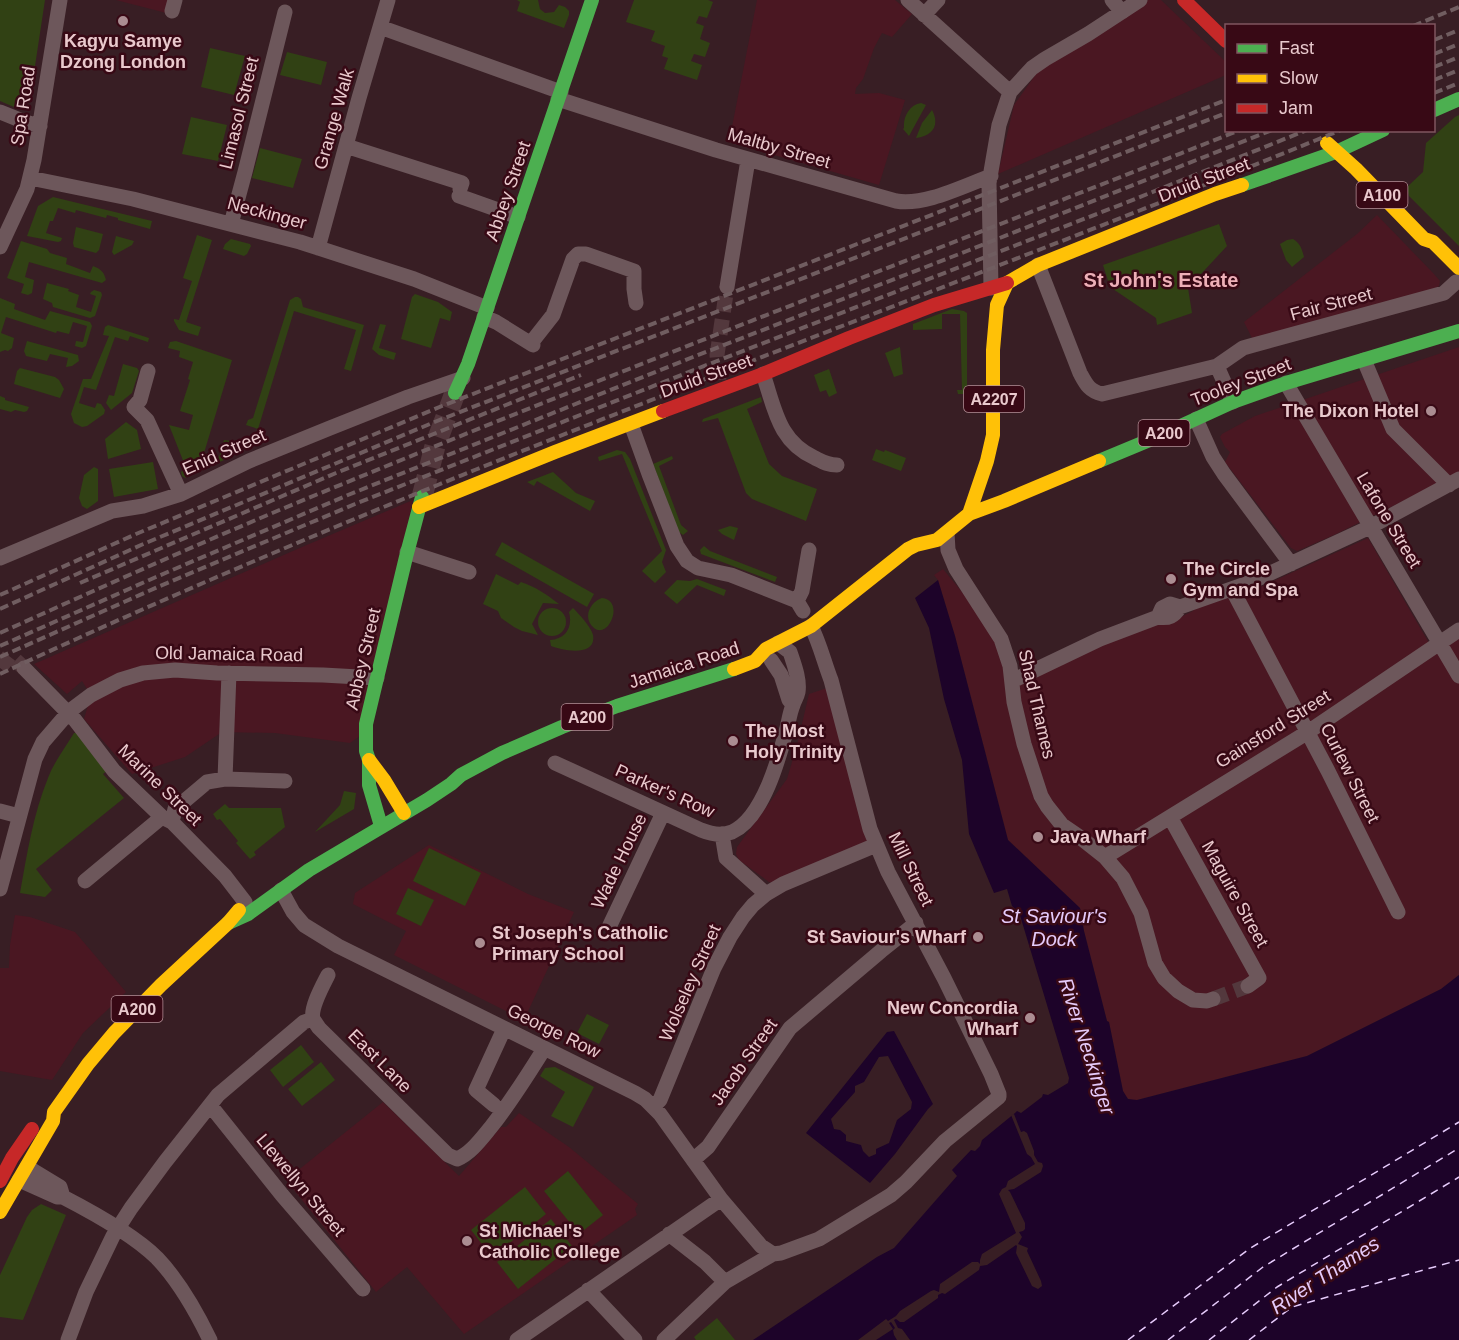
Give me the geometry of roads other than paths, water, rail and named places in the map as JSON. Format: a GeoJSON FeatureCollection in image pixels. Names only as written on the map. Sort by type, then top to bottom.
{"type":"FeatureCollection","features":[{"type":"Feature","properties":{"kind":"main road","name":"Abbey Street"},"geometry":{"type":"LineString","coordinates":[[455,393],[463,378],[592,0]]}},
{"type":"Feature","properties":{"kind":"main road"},"geometry":{"type":"LineString","coordinates":[[1184,0],[1225,39]]}},
{"type":"Feature","properties":{"kind":"main road"},"geometry":{"type":"LineString","coordinates":[[1435,110],[1459,99]]}},
{"type":"Feature","properties":{"kind":"main road","name":"Druid Street"},"geometry":{"type":"LineString","coordinates":[[420,502],[631,424],[720,384],[763,374],[934,305],[1007,283],[1038,265],[1331,147],[1377,132]]}},
{"type":"Feature","properties":{"kind":"main road","name":"A100"},"geometry":{"type":"LineString","coordinates":[[1331,147],[1356,169],[1425,240],[1425,249],[1458,278]]}},
{"type":"Feature","properties":{"kind":"main road","name":"A2207"},"geometry":{"type":"LineString","coordinates":[[969,514],[993,435],[993,350],[997,305],[1007,283]]}},
{"type":"Feature","properties":{"kind":"main road","name":"Tooley Street"},"geometry":{"type":"LineString","coordinates":[[942,536],[969,514],[1233,402],[1286,382],[1459,331]]}},
{"type":"Feature","properties":{"kind":"main road","name":"Abbey Street"},"geometry":{"type":"LineString","coordinates":[[404,813],[369,760],[366,751],[366,724],[420,502]]}},
{"type":"Feature","properties":{"kind":"main road","name":"A200"},"geometry":{"type":"LineString","coordinates":[[927,554],[942,536]]}},
{"type":"Feature","properties":{"kind":"main road","name":"Jamaica Road"},"geometry":{"type":"LineString","coordinates":[[814,632],[908,549],[942,536]]}},
{"type":"Feature","properties":{"kind":"main road","name":"Jamaica Road"},"geometry":{"type":"LineString","coordinates":[[228,923],[248,914],[323,861],[451,784],[461,775],[502,753],[617,706],[754,661],[766,649],[784,647],[814,632],[880,587]]}},
{"type":"Feature","properties":{"kind":"main road","name":"Jamaica Road"},"geometry":{"type":"LineString","coordinates":[[754,661],[775,666],[784,647]]}},
{"type":"Feature","properties":{"kind":"main road","name":"Abbey Street"},"geometry":{"type":"LineString","coordinates":[[369,760],[369,785],[381,826]]}},
{"type":"Feature","properties":{"kind":"main road","name":"Jamaica Road"},"geometry":{"type":"LineString","coordinates":[[435,780],[445,776],[461,775]]}},
{"type":"Feature","properties":{"kind":"main road"},"geometry":{"type":"LineString","coordinates":[[361,819],[410,791]]}},
{"type":"Feature","properties":{"kind":"main road","name":"Jamaica Road"},"geometry":{"type":"LineString","coordinates":[[0,1212],[53,1122],[54,1112],[86,1065],[149,997],[228,923],[245,902],[286,870]]}},
{"type":"Feature","properties":{"kind":"main road","name":"Jamaica Road"},"geometry":{"type":"LineString","coordinates":[[1,1174],[6,1154],[46,1114],[54,1112]]}},
{"type":"Feature","properties":{"kind":"main road"},"geometry":{"type":"LineString","coordinates":[[6,1154],[23,1173]]}},
{"type":"Feature","properties":{"kind":"main road"},"geometry":{"type":"LineString","coordinates":[[1,1174],[23,1173]]}},
{"type":"Feature","properties":{"kind":"street","name":"Spa Road"},"geometry":{"type":"LineString","coordinates":[[0,247],[25,195],[30,178],[60,0]]}},
{"type":"Feature","properties":{"kind":"street","name":"Grange Walk"},"geometry":{"type":"LineString","coordinates":[[318,248],[388,0]]}},
{"type":"Feature","properties":{"kind":"street"},"geometry":{"type":"LineString","coordinates":[[908,0],[1010,92]]}},
{"type":"Feature","properties":{"kind":"street"},"geometry":{"type":"LineString","coordinates":[[924,15],[938,0]]}},
{"type":"Feature","properties":{"kind":"street"},"geometry":{"type":"LineString","coordinates":[[991,288],[989,183],[999,125],[1010,92],[1032,68],[1088,34],[1117,6],[1140,0]]}},
{"type":"Feature","properties":{"kind":"street","name":"Limasol Street"},"geometry":{"type":"LineString","coordinates":[[231,224],[285,12]]}},
{"type":"Feature","properties":{"kind":"street","name":"Maltby Street"},"geometry":{"type":"LineString","coordinates":[[380,27],[560,96],[748,160],[901,202],[927,199],[991,176]]}},
{"type":"Feature","properties":{"kind":"street"},"geometry":{"type":"LineString","coordinates":[[0,111],[24,122],[40,126]]}},
{"type":"Feature","properties":{"kind":"street"},"geometry":{"type":"LineString","coordinates":[[346,146],[462,183],[459,192],[518,217]]}},
{"type":"Feature","properties":{"kind":"street"},"geometry":{"type":"LineString","coordinates":[[727,288],[748,160]]}},
{"type":"Feature","properties":{"kind":"street","name":"Neckinger"},"geometry":{"type":"LineString","coordinates":[[30,178],[133,199],[231,224],[318,248],[414,279],[485,312],[496,322],[532,344],[553,315],[573,260],[578,254],[586,254],[634,271],[636,303]]}},
{"type":"Feature","properties":{"kind":"street","name":"Fair Street"},"geometry":{"type":"LineString","coordinates":[[1038,265],[1080,373],[1088,388],[1102,394],[1217,366],[1250,346],[1444,293],[1458,278]]}},
{"type":"Feature","properties":{"kind":"street"},"geometry":{"type":"LineString","coordinates":[[1012,681],[1100,639],[1158,617],[1162,608],[1170,604],[1180,607],[1251,582],[1291,564],[1370,527],[1454,482],[1393,429],[1364,360]]}},
{"type":"Feature","properties":{"kind":"street"},"geometry":{"type":"LineString","coordinates":[[1217,366],[1233,402]]}},
{"type":"Feature","properties":{"kind":"street"},"geometry":{"type":"LineString","coordinates":[[148,371],[140,400],[134,407],[147,420],[181,494]]}},
{"type":"Feature","properties":{"kind":"street"},"geometry":{"type":"LineString","coordinates":[[763,374],[781,427],[789,440],[804,454],[828,465],[837,465]]}},
{"type":"Feature","properties":{"kind":"street","name":"Enid Street"},"geometry":{"type":"LineString","coordinates":[[0,558],[112,511],[143,506],[181,494],[249,461],[408,397],[463,378]]}},
{"type":"Feature","properties":{"kind":"street","name":"Lafone Street"},"geometry":{"type":"LineString","coordinates":[[1286,382],[1459,676]]}},
{"type":"Feature","properties":{"kind":"street"},"geometry":{"type":"LineString","coordinates":[[1196,419],[1224,474],[1291,564]]}},
{"type":"Feature","properties":{"kind":"street"},"geometry":{"type":"LineString","coordinates":[[631,424],[677,546],[687,561],[698,568],[731,575],[800,605],[809,550]]}},
{"type":"Feature","properties":{"kind":"street","name":"Shad Thames"},"geometry":{"type":"LineString","coordinates":[[942,536],[956,568],[979,608],[1001,639],[1010,666],[1014,702],[1024,744],[1041,796],[1062,825],[1105,857],[1124,878],[1141,913],[1158,971],[1171,985],[1193,1000],[1213,999]]}},
{"type":"Feature","properties":{"kind":"street"},"geometry":{"type":"LineString","coordinates":[[407,552],[469,572]]}},
{"type":"Feature","properties":{"kind":"street","name":"Curlew Street"},"geometry":{"type":"LineString","coordinates":[[1232,589],[1308,732],[1398,912]]}},
{"type":"Feature","properties":{"kind":"street","name":"Gainsford Street"},"geometry":{"type":"LineString","coordinates":[[1105,857],[1308,732],[1459,630]]}},
{"type":"Feature","properties":{"kind":"street","name":"Mill Street"},"geometry":{"type":"LineString","coordinates":[[773,1254],[819,1239],[891,1195],[945,1142],[999,1097],[996,1084],[876,845],[831,680],[814,632]]}},
{"type":"Feature","properties":{"kind":"street"},"geometry":{"type":"LineString","coordinates":[[722,834],[732,832],[749,818],[777,766],[798,691],[797,674],[784,647]]}},
{"type":"Feature","properties":{"kind":"street"},"geometry":{"type":"LineString","coordinates":[[775,666],[789,700],[793,704]]}},
{"type":"Feature","properties":{"kind":"street","name":"Marine Street"},"geometry":{"type":"LineString","coordinates":[[24,668],[69,713],[114,771],[225,876],[245,902]]}},
{"type":"Feature","properties":{"kind":"street","name":"Old Jamaica Road"},"geometry":{"type":"LineString","coordinates":[[0,890],[35,759],[43,742],[69,713],[92,695],[120,680],[143,673],[175,670],[377,678]]}},
{"type":"Feature","properties":{"kind":"street"},"geometry":{"type":"LineString","coordinates":[[225,778],[229,673]]}},
{"type":"Feature","properties":{"kind":"street","name":"Parker's Row"},"geometry":{"type":"LineString","coordinates":[[555,763],[701,830],[722,834],[726,858],[766,894]]}},
{"type":"Feature","properties":{"kind":"street"},"geometry":{"type":"LineString","coordinates":[[85,881],[144,831],[167,820],[175,809],[207,783],[225,778],[285,781]]}},
{"type":"Feature","properties":{"kind":"street"},"geometry":{"type":"LineString","coordinates":[[0,812],[19,816]]}},
{"type":"Feature","properties":{"kind":"street","name":"Wade House"},"geometry":{"type":"LineString","coordinates":[[610,925],[663,813]]}},
{"type":"Feature","properties":{"kind":"street","name":"Maguire Street"},"geometry":{"type":"LineString","coordinates":[[1170,817],[1259,978],[1248,986]]}},
{"type":"Feature","properties":{"kind":"street","name":"Wolseley Street"},"geometry":{"type":"LineString","coordinates":[[653,1107],[660,1100],[714,968],[730,937],[753,905],[783,884],[876,845]]}},
{"type":"Feature","properties":{"kind":"street","name":"George Row"},"geometry":{"type":"LineString","coordinates":[[281,890],[293,912],[304,925],[338,946],[635,1093],[653,1107],[721,1199],[761,1246],[773,1254]]}},
{"type":"Feature","properties":{"kind":"street","name":"Jacob Street"},"geometry":{"type":"LineString","coordinates":[[693,1160],[708,1147],[790,1028],[916,923]]}},
{"type":"Feature","properties":{"kind":"street"},"geometry":{"type":"LineString","coordinates":[[68,1340],[97,1267],[131,1208],[218,1095],[304,1022],[313,1018],[314,1006],[328,975]]}},
{"type":"Feature","properties":{"kind":"street","name":"East Lane"},"geometry":{"type":"LineString","coordinates":[[313,1018],[319,1028],[448,1155],[457,1159],[465,1155],[483,1136],[510,1103],[544,1049]]}},
{"type":"Feature","properties":{"kind":"street"},"geometry":{"type":"LineString","coordinates":[[494,1105],[476,1090],[504,1029]]}},
{"type":"Feature","properties":{"kind":"street","name":"Llewellyn Street"},"geometry":{"type":"LineString","coordinates":[[210,1105],[276,1188],[363,1289]]}},
{"type":"Feature","properties":{"kind":"street"},"geometry":{"type":"LineString","coordinates":[[23,1173],[60,1187],[63,1197],[118,1229],[155,1256],[182,1290],[210,1340]]}},
{"type":"Feature","properties":{"kind":"street"},"geometry":{"type":"LineString","coordinates":[[517,1340],[721,1199]]}},
{"type":"Feature","properties":{"kind":"street"},"geometry":{"type":"LineString","coordinates":[[669,1234],[705,1262],[725,1282]]}},
{"type":"Feature","properties":{"kind":"street"},"geometry":{"type":"LineString","coordinates":[[664,1340],[725,1282],[773,1254]]}},
{"type":"Feature","properties":{"kind":"street"},"geometry":{"type":"LineString","coordinates":[[588,1290],[635,1340]]}},
{"type":"Feature","properties":{"kind":"water"},"geometry":{"type":"Polygon","coordinates":[[[938,580],[955,636],[1008,840],[1080,908],[1109,1022],[1123,1091],[1128,1099],[1137,1100],[1307,1056],[1441,989],[1459,975],[1459,1340],[753,1340],[894,1248],[957,1176],[952,1170],[971,1150],[975,1151],[982,1140],[1017,1111],[1021,1113],[1043,1094],[1048,1095],[1068,1083],[1069,1078],[1019,912],[1012,906],[1007,889],[994,893],[969,834],[962,760],[944,699],[929,628],[915,598],[938,580]]]}},
{"type":"Feature","properties":{"kind":"water"},"geometry":{"type":"Polygon","coordinates":[[[894,1031],[933,1104],[870,1183],[806,1133],[887,1032],[894,1031]],[[888,1056],[879,1057],[864,1082],[855,1086],[855,1092],[831,1119],[834,1129],[846,1135],[846,1141],[861,1145],[869,1157],[876,1154],[876,1149],[889,1143],[897,1120],[911,1109],[912,1102],[888,1056]]]}},
{"type":"Feature","properties":{"kind":"tunnel"},"geometry":{"type":"LineString","coordinates":[[719,380],[717,355],[727,287]]}},
{"type":"Feature","properties":{"kind":"tunnel"},"geometry":{"type":"LineString","coordinates":[[422,497],[435,446],[455,393]]}},
{"type":"Feature","properties":{"kind":"tunnel"},"geometry":{"type":"LineString","coordinates":[[0,668],[9,656],[24,668]]}},
{"type":"Feature","properties":{"kind":"tunnel"},"geometry":{"type":"LineString","coordinates":[[1213,999],[1248,986]]}},
{"type":"Feature","properties":{"kind":"railway"},"geometry":{"type":"LineString","coordinates":[[1418,24],[1459,7]]}},
{"type":"Feature","properties":{"kind":"railway"},"geometry":{"type":"LineString","coordinates":[[1435,40],[1459,30]]}},
{"type":"Feature","properties":{"kind":"railway"},"geometry":{"type":"LineString","coordinates":[[1435,54],[1459,44]]}},
{"type":"Feature","properties":{"kind":"railway"},"geometry":{"type":"LineString","coordinates":[[1435,67],[1459,57]]}},
{"type":"Feature","properties":{"kind":"railway"},"geometry":{"type":"LineString","coordinates":[[1435,80],[1459,70]]}},
{"type":"Feature","properties":{"kind":"railway"},"geometry":{"type":"LineString","coordinates":[[1435,93],[1459,83]]}},
{"type":"Feature","properties":{"kind":"railway"},"geometry":{"type":"LineString","coordinates":[[0,595],[136,534],[442,406],[1225,100]]}},
{"type":"Feature","properties":{"kind":"railway"},"geometry":{"type":"LineString","coordinates":[[0,609],[141,545],[437,421],[1225,113]]}},
{"type":"Feature","properties":{"kind":"railway"},"geometry":{"type":"LineString","coordinates":[[0,633],[215,537],[457,438],[1235,132]]}},
{"type":"Feature","properties":{"kind":"railway"},"geometry":{"type":"LineString","coordinates":[[0,646],[348,495],[1267,132]]}},
{"type":"Feature","properties":{"kind":"railway"},"geometry":{"type":"LineString","coordinates":[[0,657],[160,586],[355,504],[1302,132]]}},
{"type":"Feature","properties":{"kind":"railway"},"geometry":{"type":"LineString","coordinates":[[0,674],[165,600],[499,460],[1336,132]]}},
{"type":"Feature","properties":{"kind":"railway"},"geometry":{"type":"LineString","coordinates":[[80,583],[336,473],[581,375]]}},
{"type":"Feature","properties":{"kind":"place","name":"Kagyu Samye Dzong London"},"geometry":{"type":"Point","coordinates":[123,21]}},
{"type":"Feature","properties":{"kind":"place","name":"The Dixon Hotel"},"geometry":{"type":"Point","coordinates":[1431,411]}},
{"type":"Feature","properties":{"kind":"place","name":"The Circle Gym and Spa"},"geometry":{"type":"Point","coordinates":[1171,579]}},
{"type":"Feature","properties":{"kind":"place","name":"The Most Holy Trinity"},"geometry":{"type":"Point","coordinates":[733,741]}},
{"type":"Feature","properties":{"kind":"place","name":"Java Wharf"},"geometry":{"type":"Point","coordinates":[1038,837]}},
{"type":"Feature","properties":{"kind":"place","name":"St Saviour's Wharf"},"geometry":{"type":"Point","coordinates":[978,937]}},
{"type":"Feature","properties":{"kind":"place","name":"St Joseph's Catholic Primary School"},"geometry":{"type":"Point","coordinates":[480,943]}},
{"type":"Feature","properties":{"kind":"place","name":"New Concordia Wharf"},"geometry":{"type":"Point","coordinates":[1030,1018]}},
{"type":"Feature","properties":{"kind":"place","name":"St Michael's Catholic College"},"geometry":{"type":"Point","coordinates":[467,1241]}},
{"type":"Feature","properties":{"kind":"district","name":"St John's Estate"},"geometry":{"type":"Point","coordinates":[1161,280]}},
{"type":"Feature","properties":{"kind":"water label","name":"St Saviour's Dock"},"geometry":{"type":"Point","coordinates":[1054,928]}},
{"type":"Feature","properties":{"kind":"water label","name":"River Neckinger"},"geometry":{"type":"Point","coordinates":[1087,1046]}},
{"type":"Feature","properties":{"kind":"water label","name":"River Thames"},"geometry":{"type":"Point","coordinates":[1325,1275]}}]}
